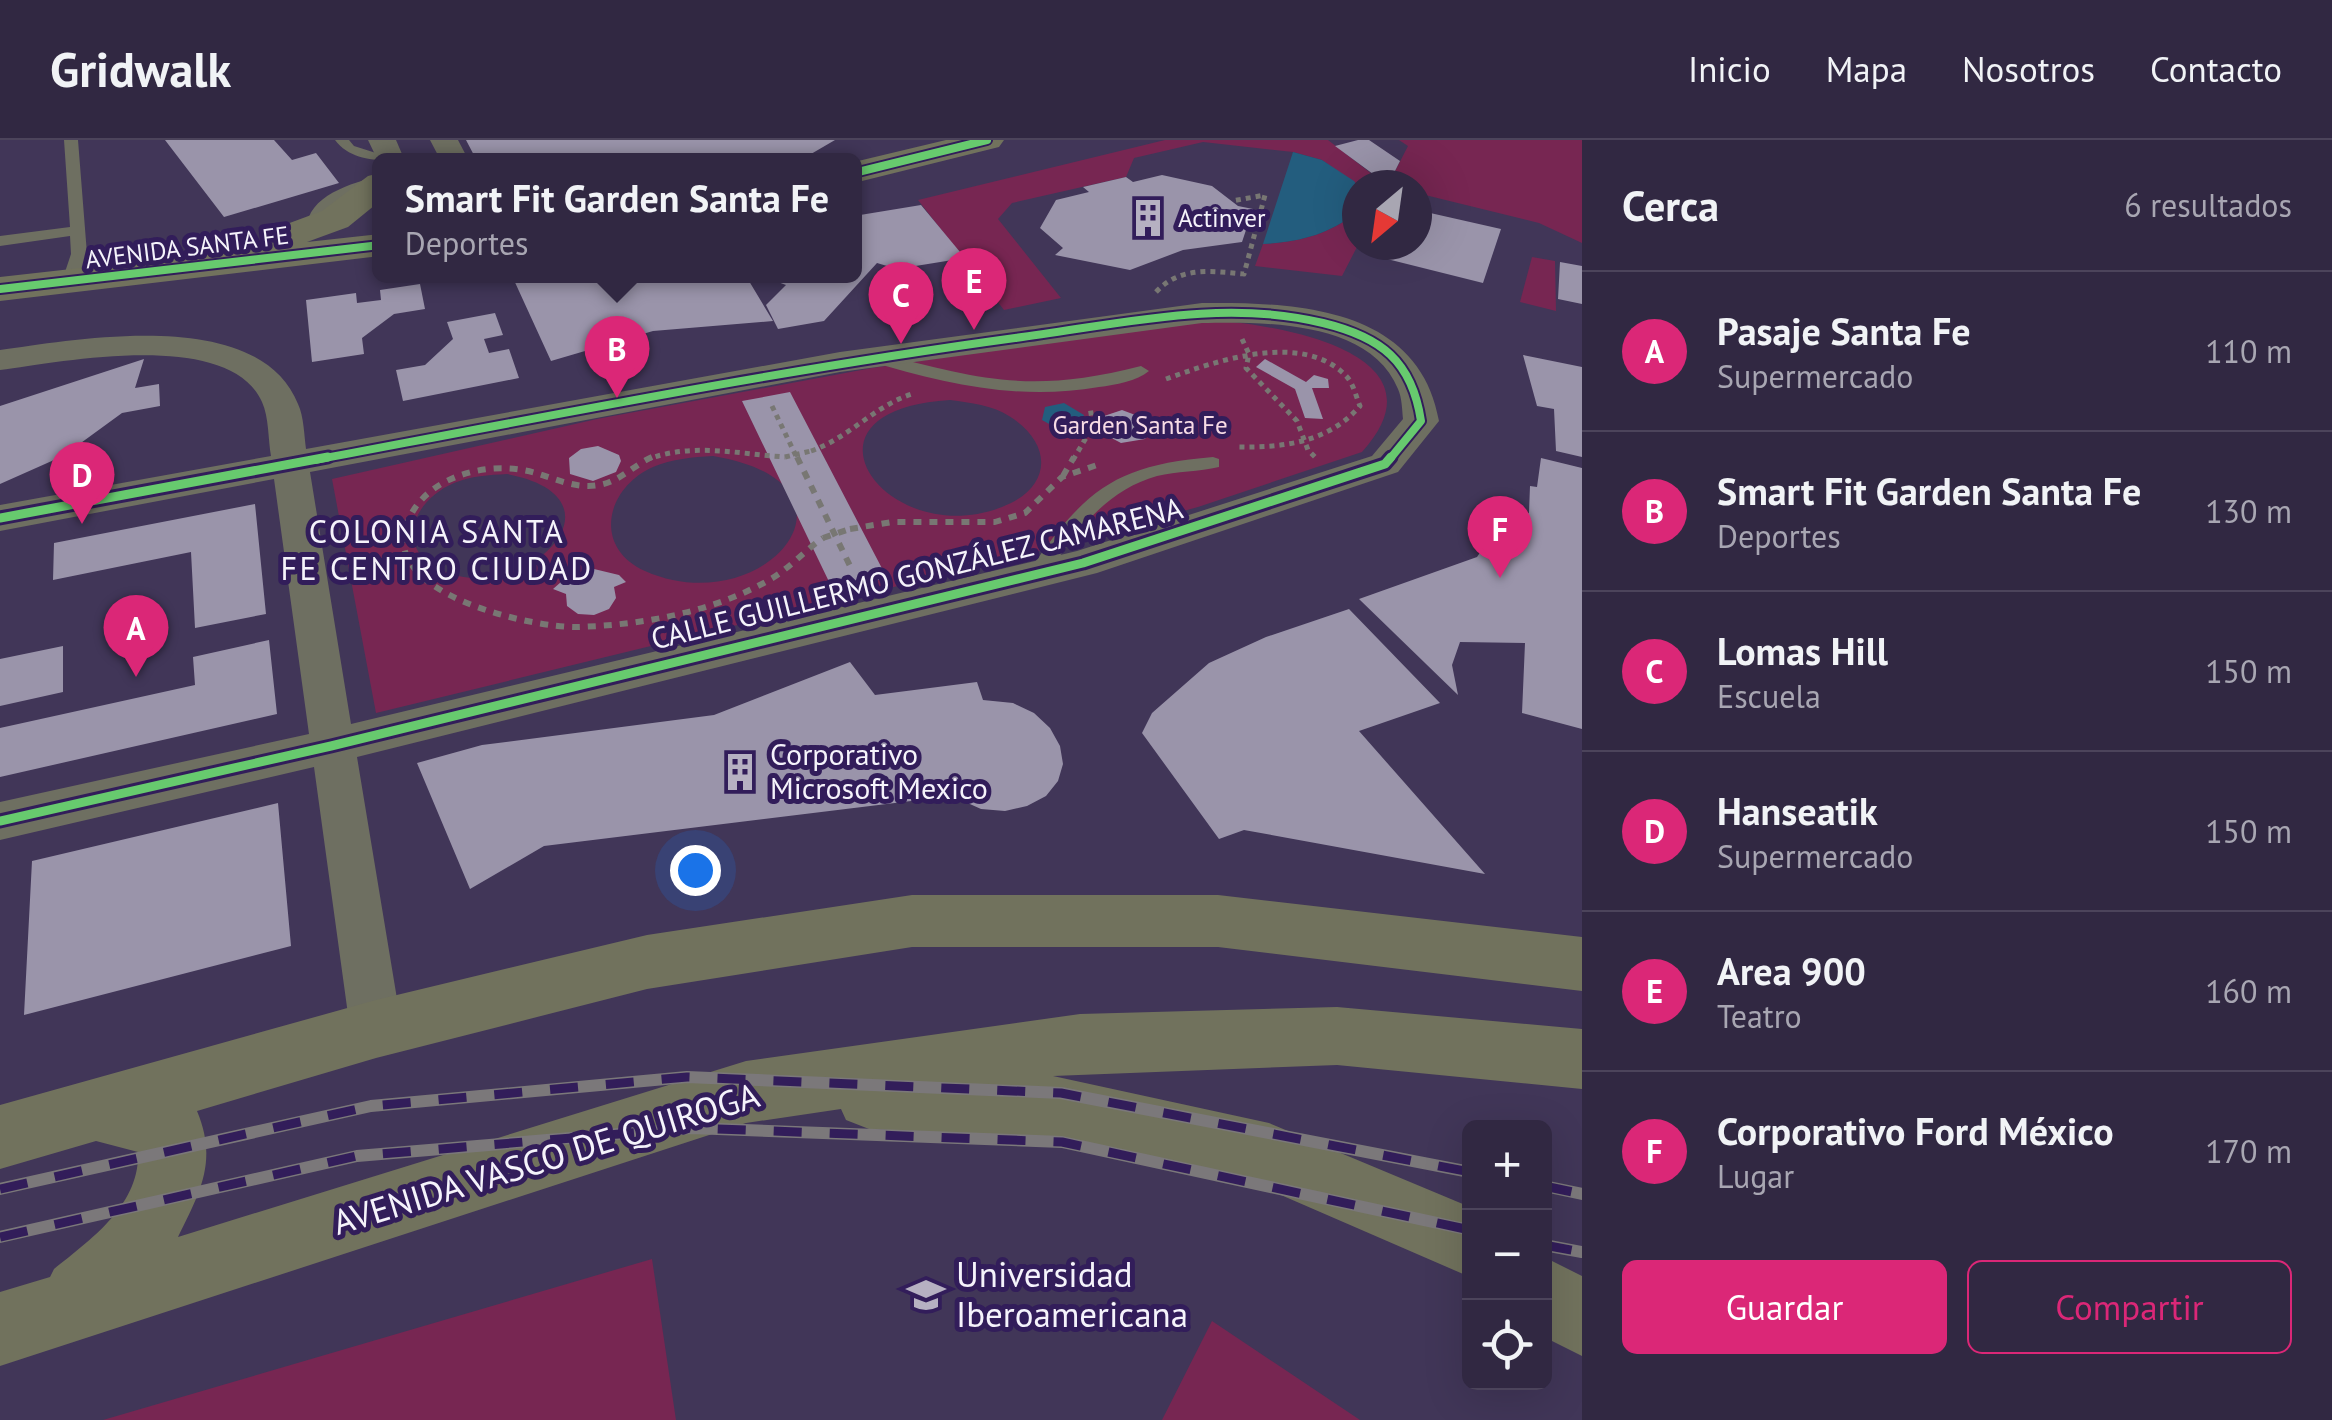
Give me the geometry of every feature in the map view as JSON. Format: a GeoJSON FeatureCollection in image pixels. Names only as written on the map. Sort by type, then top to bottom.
{"type":"FeatureCollection","features":[{"type":"Feature","properties":{"kind":"main road"},"geometry":{"type":"LineString","coordinates":[[862,171],[987,140]]}},
{"type":"Feature","properties":{"kind":"main road"},"geometry":{"type":"LineString","coordinates":[[182,268],[312,230],[335,219],[372,189]]}},
{"type":"Feature","properties":{"kind":"main road","name":"AVENIDA SANTA FE"},"geometry":{"type":"LineString","coordinates":[[0,289],[372,245]]}},
{"type":"Feature","properties":{"kind":"main road"},"geometry":{"type":"LineString","coordinates":[[0,1137],[376,1029],[647,962],[912,922],[1218,922],[1582,964]]}},
{"type":"Feature","properties":{"kind":"main road","name":"AVENIDA VASCO DE QUIROGA"},"geometry":{"type":"LineString","coordinates":[[29,1320],[746,1092],[1080,1043],[1337,1036],[1582,1058]]}},
{"type":"Feature","properties":{"kind":"main road"},"geometry":{"type":"LineString","coordinates":[[746,1092],[1055,1108],[1269,1156],[1462,1239]]}},
{"type":"Feature","properties":{"kind":"main road"},"geometry":{"type":"LineString","coordinates":[[29,1320],[135,1248],[173,1175],[170,1130],[94,1109]]}},
{"type":"Feature","properties":{"kind":"main road"},"geometry":{"type":"LineString","coordinates":[[1552,1299],[1582,1320]]}},
{"type":"Feature","properties":{"kind":"street","name":"CALLE GUILLERMO GONZÁLEZ CAMARENA"},"geometry":{"type":"LineString","coordinates":[[0,518],[874,357],[1202,314],[1261,311],[1303,316],[1342,328],[1388,351],[1415,386],[1421,420],[1385,464],[1215,522],[1036,576],[331,746],[0,821]]}},
{"type":"Feature","properties":{"kind":"street"},"geometry":{"type":"LineString","coordinates":[[0,360],[142,343],[201,348],[260,376],[280,404],[376,1029]]}},
{"type":"Feature","properties":{"kind":"lane"},"geometry":{"type":"LineString","coordinates":[[70,281],[79,254],[71,140]]}},
{"type":"Feature","properties":{"kind":"lane"},"geometry":{"type":"LineString","coordinates":[[342,140],[349,149],[372,155]]}},
{"type":"Feature","properties":{"kind":"lane"},"geometry":{"type":"LineString","coordinates":[[0,240],[78,230]]}},
{"type":"Feature","properties":{"kind":"lane"},"geometry":{"type":"LineString","coordinates":[[874,357],[946,380],[996,388],[1081,385],[1140,371]]}},
{"type":"Feature","properties":{"kind":"lane"},"geometry":{"type":"LineString","coordinates":[[1036,576],[1086,506],[1135,476],[1218,455]]}},
{"type":"Feature","properties":{"kind":"path"},"geometry":{"type":"LineString","coordinates":[[1162,284],[1191,270],[1244,274],[1265,195],[1232,201]]}},
{"type":"Feature","properties":{"kind":"path"},"geometry":{"type":"LineString","coordinates":[[1240,337],[1250,354],[1246,368],[1267,394],[1298,421],[1308,450],[1338,480]]}},
{"type":"Feature","properties":{"kind":"path"},"geometry":{"type":"LineString","coordinates":[[1163,380],[1250,354],[1283,352],[1312,357],[1340,370],[1357,388],[1360,406],[1348,423],[1324,435],[1218,455]]}},
{"type":"Feature","properties":{"kind":"path"},"geometry":{"type":"LineString","coordinates":[[924,393],[884,403],[824,448],[785,457],[714,449],[679,451],[648,458],[600,486],[577,486],[526,470],[480,470],[434,488],[404,520],[401,537],[406,554],[418,569],[457,600],[493,615],[547,626],[606,624],[692,609],[768,581],[823,538],[850,529],[892,522],[995,522],[1025,512],[1062,477],[1092,426],[1088,401]]}},
{"type":"Feature","properties":{"kind":"path"},"geometry":{"type":"LineString","coordinates":[[772,406],[852,570]]}},
{"type":"Feature","properties":{"kind":"path"},"geometry":{"type":"LineString","coordinates":[[1062,477],[1110,461]]}},
{"type":"Feature","properties":{"kind":"green space"},"geometry":{"type":"Polygon","coordinates":[[[1165,140],[1328,140],[1367,170],[1342,170],[1342,174],[1322,160],[1293,152],[1203,142],[1134,158],[1126,177],[1012,203],[998,219],[1061,298],[1004,310],[918,200],[1165,140]]]}},
{"type":"Feature","properties":{"kind":"green space"},"geometry":{"type":"Polygon","coordinates":[[[1399,140],[1582,140],[1582,243],[1539,223],[1432,197],[1432,170],[1396,170],[1408,146],[1399,140]]]}},
{"type":"Feature","properties":{"kind":"green space"},"geometry":{"type":"Polygon","coordinates":[[[1342,222],[1342,260],[1350,260],[1342,276],[1255,266],[1263,244],[1313,236],[1342,222]]]}},
{"type":"Feature","properties":{"kind":"green space"},"geometry":{"type":"Polygon","coordinates":[[[1532,257],[1555,261],[1556,311],[1520,302],[1532,257]]]}},
{"type":"Feature","properties":{"kind":"green space","name":"Garden Santa Fe"},"geometry":{"type":"Polygon","coordinates":[[[1203,320],[1232,322],[1306,336],[1341,348],[1369,366],[1385,389],[1384,417],[1362,452],[1198,507],[1025,555],[376,713],[332,479],[597,419],[872,368],[1203,320]],[[950,400],[900,409],[872,427],[863,450],[870,474],[891,496],[922,511],[960,516],[1019,499],[1031,489],[1041,465],[1034,439],[1002,412],[950,400]],[[713,456],[675,460],[637,477],[616,503],[612,533],[617,548],[628,561],[645,571],[689,582],[729,579],[763,565],[787,544],[797,519],[790,493],[763,471],[713,456]],[[507,474],[460,481],[429,500],[420,511],[413,535],[424,558],[437,568],[469,578],[501,575],[529,564],[551,547],[564,526],[563,505],[545,487],[507,474]]]}},
{"type":"Feature","properties":{"kind":"green space"},"geometry":{"type":"Polygon","coordinates":[[[652,1259],[676,1420],[103,1420],[652,1259]]]}},
{"type":"Feature","properties":{"kind":"green space"},"geometry":{"type":"Polygon","coordinates":[[[1212,1321],[1360,1420],[1162,1420],[1212,1321]]]}},
{"type":"Feature","properties":{"kind":"water"},"geometry":{"type":"Polygon","coordinates":[[[1293,152],[1322,160],[1342,173],[1342,222],[1313,236],[1263,244],[1293,152]]]}},
{"type":"Feature","properties":{"kind":"water"},"geometry":{"type":"Polygon","coordinates":[[[1064,403],[1084,415],[1079,427],[1058,429],[1042,420],[1045,407],[1064,403]]]}},
{"type":"Feature","properties":{"kind":"building"},"geometry":{"type":"Polygon","coordinates":[[[165,140],[274,140],[292,160],[316,153],[339,183],[224,217],[165,140]]]}},
{"type":"Feature","properties":{"kind":"building"},"geometry":{"type":"Polygon","coordinates":[[[466,140],[835,140],[813,153],[473,153],[466,140]]]}},
{"type":"Feature","properties":{"kind":"building"},"geometry":{"type":"Polygon","coordinates":[[[1369,140],[1400,161],[1396,170],[1368,170],[1335,146],[1369,140]]]}},
{"type":"Feature","properties":{"kind":"building","name":"Actinver"},"geometry":{"type":"Polygon","coordinates":[[[1162,175],[1212,186],[1238,206],[1253,209],[1242,242],[1183,250],[1130,270],[1055,255],[1063,248],[1040,228],[1056,200],[1089,192],[1083,187],[1126,177],[1133,182],[1162,175]]]}},
{"type":"Feature","properties":{"kind":"building"},"geometry":{"type":"Polygon","coordinates":[[[921,205],[965,258],[897,269],[877,263],[862,279],[862,215],[921,205]]]}},
{"type":"Feature","properties":{"kind":"building"},"geometry":{"type":"Polygon","coordinates":[[[1432,213],[1501,229],[1483,283],[1391,260],[1432,260],[1432,213]]]}},
{"type":"Feature","properties":{"kind":"building"},"geometry":{"type":"Polygon","coordinates":[[[1560,262],[1582,266],[1582,304],[1558,299],[1560,262]]]}},
{"type":"Feature","properties":{"kind":"building"},"geometry":{"type":"Polygon","coordinates":[[[515,283],[750,283],[773,321],[653,331],[551,361],[515,283]]]}},
{"type":"Feature","properties":{"kind":"building"},"geometry":{"type":"Polygon","coordinates":[[[780,283],[859,283],[824,321],[778,329],[766,305],[786,285],[780,283]]]}},
{"type":"Feature","properties":{"kind":"building"},"geometry":{"type":"Polygon","coordinates":[[[420,284],[425,309],[394,314],[362,338],[364,354],[312,362],[306,300],[356,293],[357,303],[381,300],[380,290],[420,284]]]}},
{"type":"Feature","properties":{"kind":"building"},"geometry":{"type":"Polygon","coordinates":[[[495,313],[503,335],[484,339],[489,353],[509,349],[519,378],[403,401],[396,370],[425,365],[453,339],[447,322],[495,313]]]}},
{"type":"Feature","properties":{"kind":"building"},"geometry":{"type":"Polygon","coordinates":[[[1523,355],[1582,367],[1582,457],[1556,451],[1554,409],[1537,406],[1523,355]]]}},
{"type":"Feature","properties":{"kind":"building"},"geometry":{"type":"Polygon","coordinates":[[[144,359],[135,388],[159,384],[160,406],[122,413],[63,456],[0,484],[0,406],[144,359]]]}},
{"type":"Feature","properties":{"kind":"building"},"geometry":{"type":"Polygon","coordinates":[[[1265,359],[1306,382],[1314,375],[1328,379],[1329,388],[1312,388],[1323,419],[1305,418],[1295,389],[1256,367],[1265,359]]]}},
{"type":"Feature","properties":{"kind":"building"},"geometry":{"type":"Polygon","coordinates":[[[790,392],[887,578],[833,590],[742,401],[790,392]]]}},
{"type":"Feature","properties":{"kind":"building"},"geometry":{"type":"Polygon","coordinates":[[[1122,410],[1146,419],[1151,430],[1145,439],[1121,443],[1100,432],[1101,417],[1122,410]]]}},
{"type":"Feature","properties":{"kind":"building"},"geometry":{"type":"Polygon","coordinates":[[[598,446],[619,455],[621,461],[616,472],[593,481],[570,474],[569,458],[581,449],[598,446]]]}},
{"type":"Feature","properties":{"kind":"building"},"geometry":{"type":"Polygon","coordinates":[[[1541,458],[1582,468],[1582,729],[1522,713],[1525,643],[1460,642],[1452,665],[1458,695],[1359,599],[1477,557],[1494,532],[1529,513],[1530,486],[1537,487],[1541,458]]]}},
{"type":"Feature","properties":{"kind":"building"},"geometry":{"type":"Polygon","coordinates":[[[255,504],[266,614],[195,628],[191,552],[53,580],[54,543],[255,504]]]}},
{"type":"Feature","properties":{"kind":"building"},"geometry":{"type":"Polygon","coordinates":[[[594,569],[619,575],[626,582],[614,587],[616,598],[609,609],[594,615],[578,614],[567,606],[566,594],[553,589],[569,575],[594,569]]]}},
{"type":"Feature","properties":{"kind":"building"},"geometry":{"type":"Polygon","coordinates":[[[1349,609],[1440,703],[1359,731],[1485,874],[1244,830],[1219,839],[1142,733],[1152,713],[1209,663],[1266,637],[1349,609]]]}},
{"type":"Feature","properties":{"kind":"building"},"geometry":{"type":"Polygon","coordinates":[[[269,640],[277,714],[0,777],[0,728],[195,685],[193,657],[269,640]]]}},
{"type":"Feature","properties":{"kind":"building"},"geometry":{"type":"Polygon","coordinates":[[[63,646],[63,692],[0,706],[0,659],[63,646]]]}},
{"type":"Feature","properties":{"kind":"building","name":"Corporativo Microsoft Mexico"},"geometry":{"type":"Polygon","coordinates":[[[850,662],[875,695],[977,682],[983,700],[1013,703],[1034,713],[1050,728],[1060,746],[1063,764],[1058,781],[1046,796],[1005,811],[981,809],[952,796],[544,846],[470,889],[417,763],[482,745],[714,715],[850,662]]]}},
{"type":"Feature","properties":{"kind":"building"},"geometry":{"type":"Polygon","coordinates":[[[278,803],[291,946],[24,1015],[32,861],[278,803]]]}},
{"type":"Feature","properties":{"kind":"railway"},"geometry":{"type":"LineString","coordinates":[[0,1189],[371,1106],[687,1077],[1061,1093],[1462,1170]]}},
{"type":"Feature","properties":{"kind":"railway"},"geometry":{"type":"LineString","coordinates":[[0,1237],[357,1156],[691,1128],[1062,1142],[1462,1228]]}},
{"type":"Feature","properties":{"kind":"railway"},"geometry":{"type":"LineString","coordinates":[[1552,1188],[1582,1194]]}},
{"type":"Feature","properties":{"kind":"railway"},"geometry":{"type":"LineString","coordinates":[[1552,1246],[1582,1252]]}},
{"type":"Feature","properties":{"kind":"cycle path"},"geometry":{"type":"LineString","coordinates":[[862,171],[987,140]]}},
{"type":"Feature","properties":{"kind":"cycle path"},"geometry":{"type":"LineString","coordinates":[[0,289],[372,246]]}},
{"type":"Feature","properties":{"kind":"cycle path"},"geometry":{"type":"LineString","coordinates":[[0,518],[840,362],[1202,313],[1291,317],[1323,323],[1381,346],[1402,365],[1416,390],[1421,421],[1385,464],[1083,563],[331,746],[0,821]]}},
{"type":"Feature","properties":{"kind":"place","name":"Actinver"},"geometry":{"type":"Point","coordinates":[1148,218]}},
{"type":"Feature","properties":{"kind":"place","name":"Area 900"},"geometry":{"type":"Point","coordinates":[974,330]}},
{"type":"Feature","properties":{"kind":"place","name":"Lomas Hill"},"geometry":{"type":"Point","coordinates":[901,344]}},
{"type":"Feature","properties":{"kind":"place","name":"Smart Fit Garden Santa Fe"},"geometry":{"type":"Point","coordinates":[617,398]}},
{"type":"Feature","properties":{"kind":"place","name":"Hanseatik"},"geometry":{"type":"Point","coordinates":[82,524]}},
{"type":"Feature","properties":{"kind":"place","name":"Corporativo Ford México"},"geometry":{"type":"Point","coordinates":[1500,578]}},
{"type":"Feature","properties":{"kind":"place","name":"Pasaje Santa Fe"},"geometry":{"type":"Point","coordinates":[136,677]}},
{"type":"Feature","properties":{"kind":"place","name":"Corporativo Microsoft Mexico"},"geometry":{"type":"Point","coordinates":[740,772]}},
{"type":"Feature","properties":{"kind":"place","name":"Universidad Iberoamericana"},"geometry":{"type":"Point","coordinates":[926,1295]}},
{"type":"Feature","properties":{"kind":"district","name":"COLONIA SANTA FE CENTRO CIUDAD"},"geometry":{"type":"Point","coordinates":[437,550]}}]}
